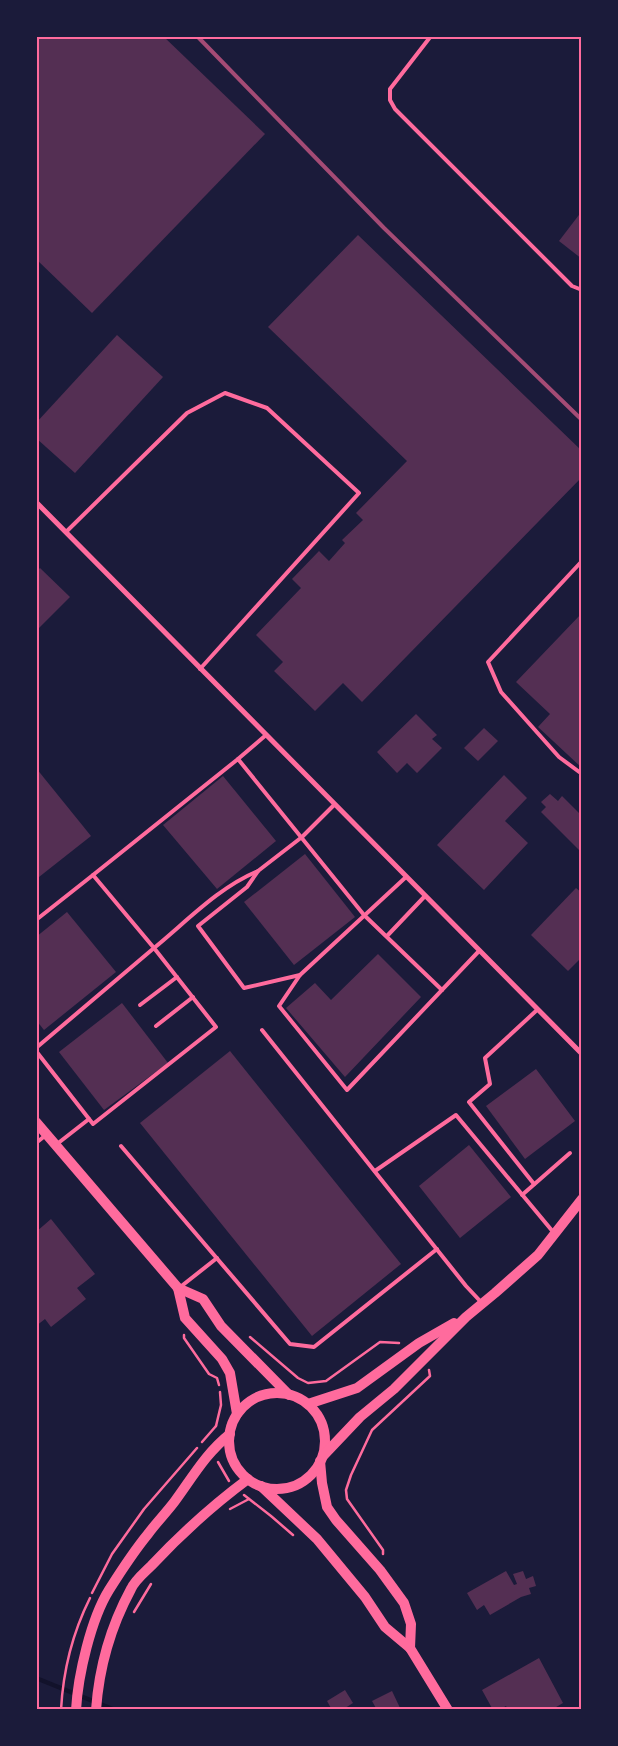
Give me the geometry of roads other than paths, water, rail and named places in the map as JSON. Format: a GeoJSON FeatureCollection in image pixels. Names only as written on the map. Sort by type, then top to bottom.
{"type":"FeatureCollection","features":[{"type":"Feature","properties":{"kind":"main road"},"geometry":{"type":"LineString","coordinates":[[36,1122],[178,1288],[203,1299],[221,1326],[289,1395]]}},
{"type":"Feature","properties":{"kind":"main road"},"geometry":{"type":"LineString","coordinates":[[261,1486],[278,1489],[295,1485],[310,1475],[322,1458],[360,1417],[394,1389],[466,1317],[538,1255],[582,1198]]}},
{"type":"Feature","properties":{"kind":"main road"},"geometry":{"type":"LineString","coordinates":[[178,1288],[185,1318],[222,1359],[230,1373],[237,1414]]}},
{"type":"Feature","properties":{"kind":"main road"},"geometry":{"type":"LineString","coordinates":[[308,1404],[357,1388],[419,1343],[466,1317]]}},
{"type":"Feature","properties":{"kind":"main road"},"geometry":{"type":"LineString","coordinates":[[410,1648],[411,1624],[404,1603],[380,1570],[327,1507],[322,1483],[322,1458],[325,1437],[323,1428],[314,1411],[308,1404],[289,1395],[272,1393],[249,1402],[237,1414],[230,1434],[230,1451],[242,1474],[261,1486],[317,1539],[365,1597],[385,1627],[410,1648],[448,1710]]}},
{"type":"Feature","properties":{"kind":"main road"},"geometry":{"type":"LineString","coordinates":[[76,1710],[78,1687],[92,1630],[108,1591],[147,1534],[174,1503],[215,1446],[230,1434]]}},
{"type":"Feature","properties":{"kind":"main road"},"geometry":{"type":"LineString","coordinates":[[96,1710],[97,1690],[109,1638],[131,1587],[170,1545],[214,1504],[248,1479]]}},
{"type":"Feature","properties":{"kind":"street"},"geometry":{"type":"LineString","coordinates":[[36,502],[582,1054]]}},
{"type":"Feature","properties":{"kind":"lane"},"geometry":{"type":"LineString","coordinates":[[430,36],[390,89],[390,100],[395,110],[572,286],[582,290]]}},
{"type":"Feature","properties":{"kind":"lane"},"geometry":{"type":"LineString","coordinates":[[66,532],[187,413],[224,393],[268,408],[359,493],[200,669]]}},
{"type":"Feature","properties":{"kind":"lane"},"geometry":{"type":"LineString","coordinates":[[582,561],[488,662],[501,692],[559,757],[582,774]]}},
{"type":"Feature","properties":{"kind":"lane"},"geometry":{"type":"LineString","coordinates":[[36,920],[266,735]]}},
{"type":"Feature","properties":{"kind":"lane"},"geometry":{"type":"LineString","coordinates":[[238,759],[364,915],[442,990]]}},
{"type":"Feature","properties":{"kind":"lane"},"geometry":{"type":"LineString","coordinates":[[93,875],[154,948],[177,976],[216,1027],[93,1124],[36,1049],[154,948],[219,894],[240,878],[258,871],[302,837],[334,805]]}},
{"type":"Feature","properties":{"kind":"lane"},"geometry":{"type":"LineString","coordinates":[[258,871],[247,887],[198,926],[244,988],[300,975]]}},
{"type":"Feature","properties":{"kind":"lane"},"geometry":{"type":"LineString","coordinates":[[406,876],[300,975],[279,1006],[347,1090],[479,951]]}},
{"type":"Feature","properties":{"kind":"lane"},"geometry":{"type":"LineString","coordinates":[[387,936],[425,896]]}},
{"type":"Feature","properties":{"kind":"lane"},"geometry":{"type":"LineString","coordinates":[[140,1005],[177,976]]}},
{"type":"Feature","properties":{"kind":"lane"},"geometry":{"type":"LineString","coordinates":[[156,1026],[193,997]]}},
{"type":"Feature","properties":{"kind":"lane"},"geometry":{"type":"LineString","coordinates":[[534,1184],[469,1102],[490,1084],[485,1058],[538,1010]]}},
{"type":"Feature","properties":{"kind":"lane"},"geometry":{"type":"LineString","coordinates":[[262,1030],[437,1250],[482,1303]]}},
{"type":"Feature","properties":{"kind":"lane"},"geometry":{"type":"LineString","coordinates":[[375,1172],[456,1115],[554,1233]]}},
{"type":"Feature","properties":{"kind":"lane"},"geometry":{"type":"LineString","coordinates":[[55,1146],[89,1119]]}},
{"type":"Feature","properties":{"kind":"lane"},"geometry":{"type":"LineString","coordinates":[[36,1143],[46,1135]]}},
{"type":"Feature","properties":{"kind":"lane"},"geometry":{"type":"LineString","coordinates":[[122,1146],[290,1344],[314,1347],[437,1250]]}},
{"type":"Feature","properties":{"kind":"lane"},"geometry":{"type":"LineString","coordinates":[[522,1195],[570,1153]]}},
{"type":"Feature","properties":{"kind":"lane"},"geometry":{"type":"LineString","coordinates":[[178,1288],[217,1258]]}},
{"type":"Feature","properties":{"kind":"waterway"},"geometry":{"type":"LineString","coordinates":[[36,1678],[115,1710]]}},
{"type":"Feature","properties":{"kind":"railway"},"geometry":{"type":"LineString","coordinates":[[197,36],[384,228],[582,420]]}}]}
